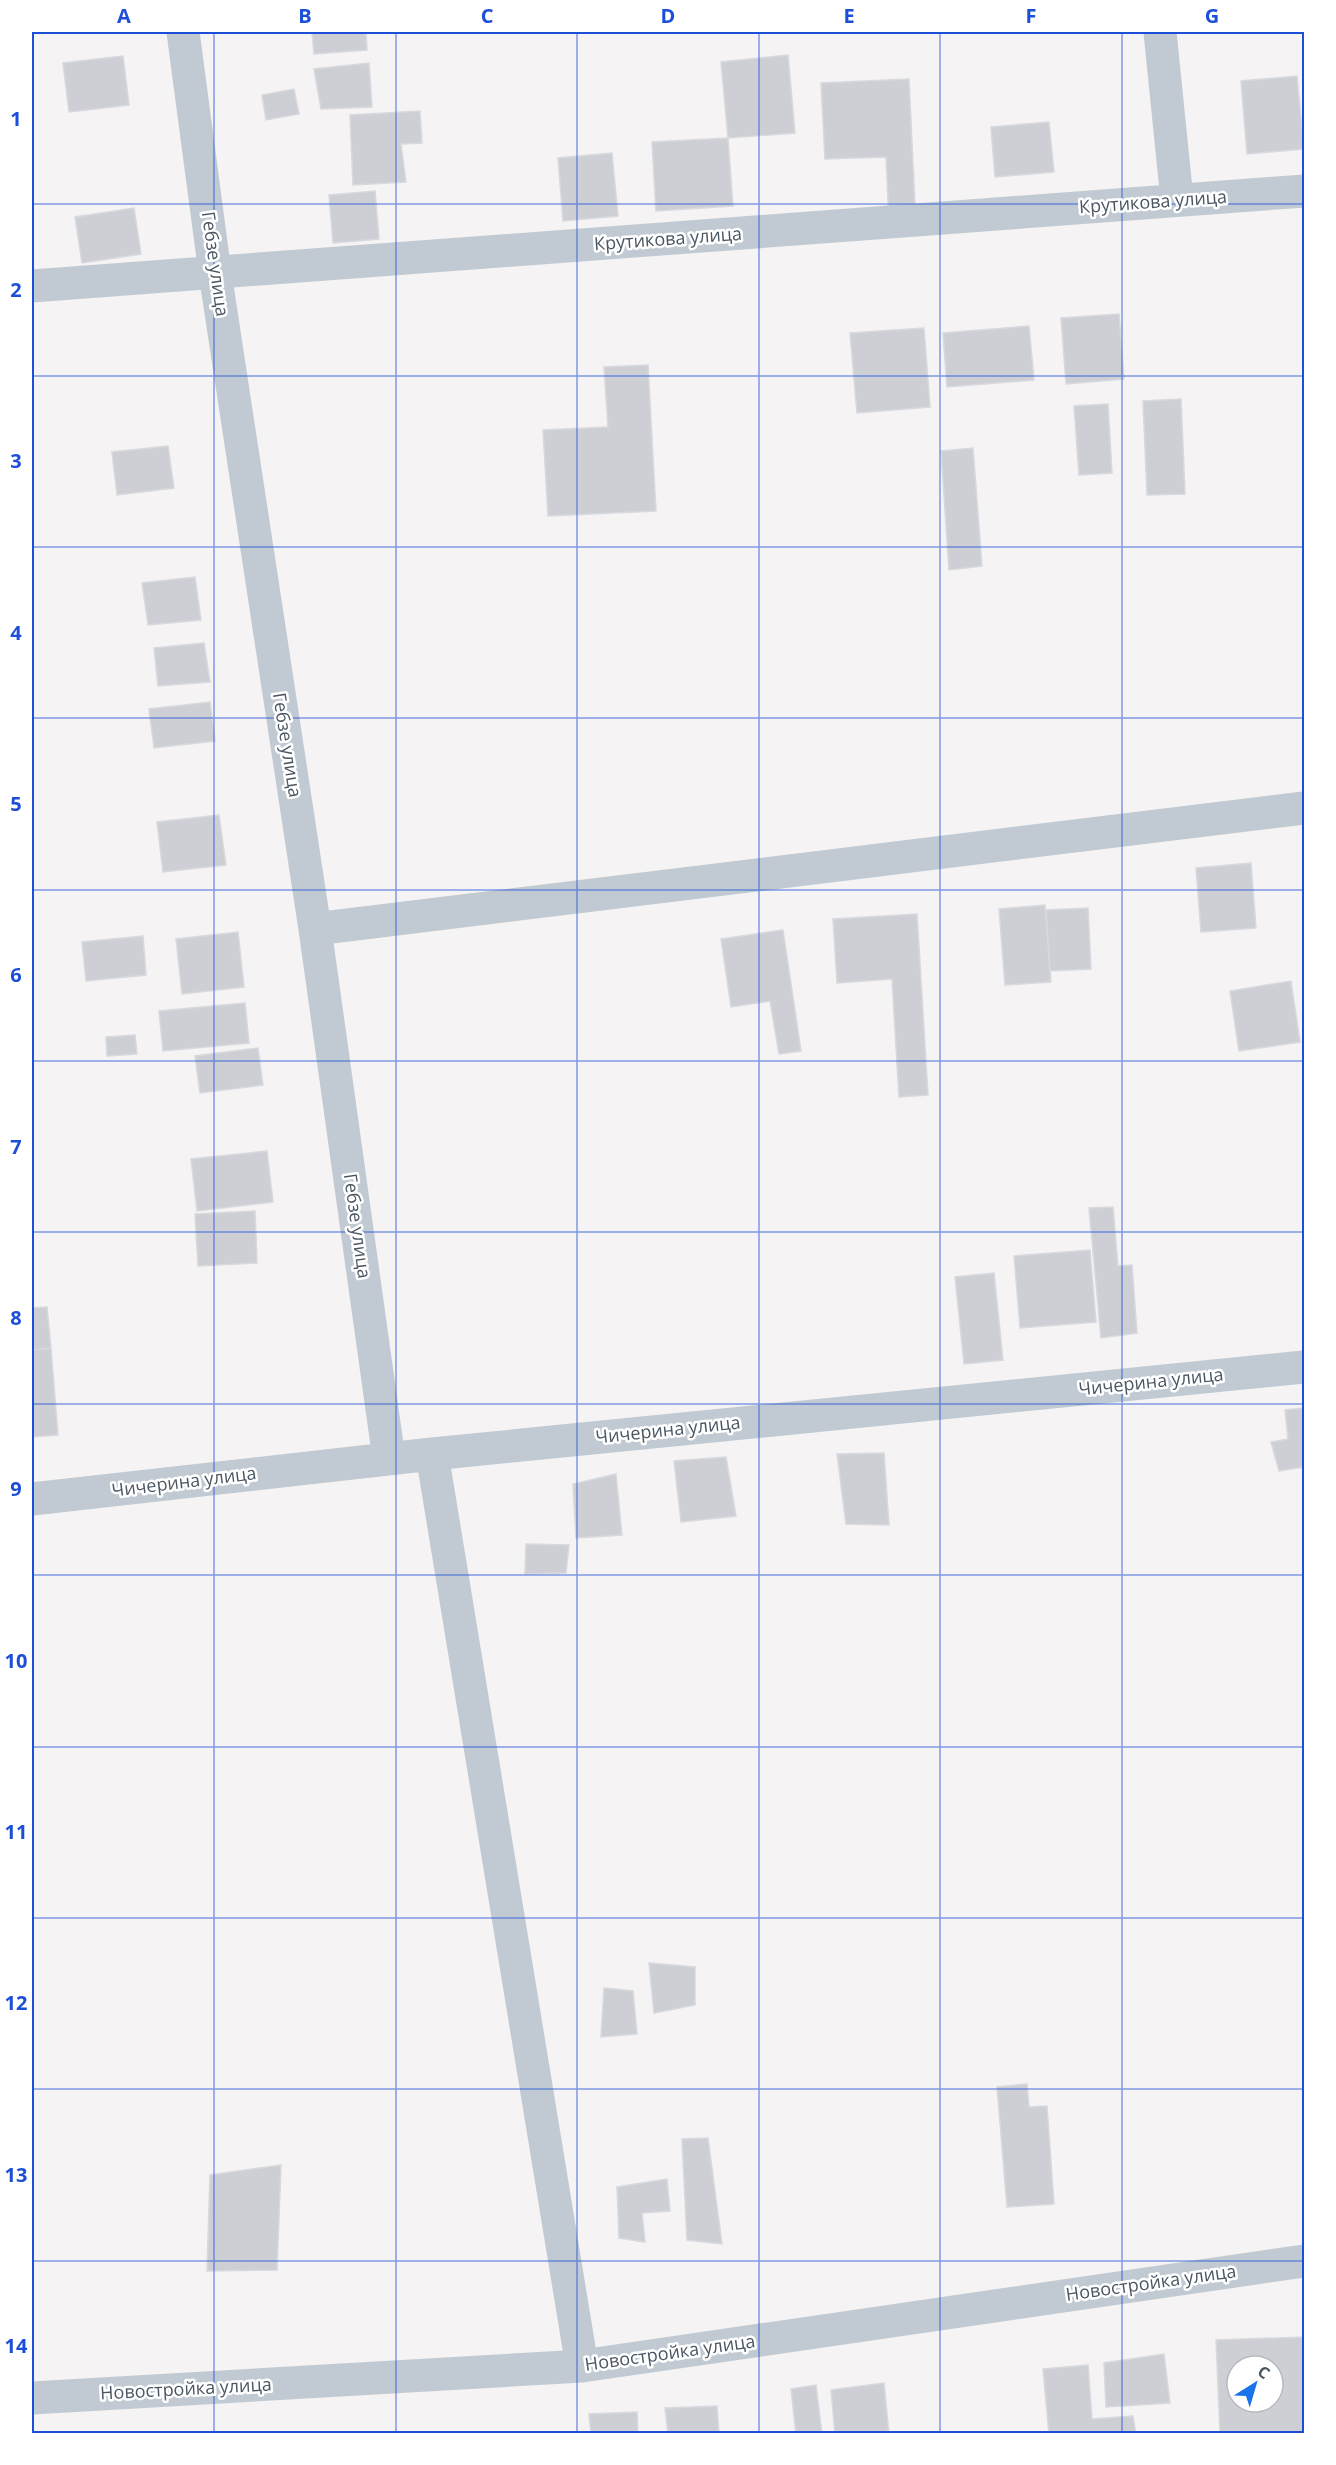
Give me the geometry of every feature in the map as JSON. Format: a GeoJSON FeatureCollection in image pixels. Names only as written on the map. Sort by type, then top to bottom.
{"type":"FeatureCollection","features":[{"type":"Feature","properties":{"kind":"street","name":"Гебзе улица"},"geometry":{"type":"LineString","coordinates":[[183,32],[215,273],[315,929],[389,1459]]}},
{"type":"Feature","properties":{"kind":"street"},"geometry":{"type":"LineString","coordinates":[[1160,32],[1177,200]]}},
{"type":"Feature","properties":{"kind":"street","name":"Крутикова улица"},"geometry":{"type":"LineString","coordinates":[[32,286],[1305,191]]}},
{"type":"Feature","properties":{"kind":"street"},"geometry":{"type":"LineString","coordinates":[[315,929],[1305,808]]}},
{"type":"Feature","properties":{"kind":"street","name":"Чичерина улица"},"geometry":{"type":"LineString","coordinates":[[32,1499],[432,1454],[1305,1367]]}},
{"type":"Feature","properties":{"kind":"street"},"geometry":{"type":"LineString","coordinates":[[432,1454],[582,2366]]}},
{"type":"Feature","properties":{"kind":"street","name":"Новостройка улица"},"geometry":{"type":"LineString","coordinates":[[32,2398],[582,2366],[1305,2261]]}},
{"type":"Feature","properties":{"kind":"building"},"geometry":{"type":"Polygon","coordinates":[[[312,32],[366,32],[367,50],[314,54],[312,32]]]}},
{"type":"Feature","properties":{"kind":"building"},"geometry":{"type":"Polygon","coordinates":[[[788,55],[795,133],[728,138],[721,62],[788,55]]]}},
{"type":"Feature","properties":{"kind":"building"},"geometry":{"type":"Polygon","coordinates":[[[123,56],[129,105],[69,112],[63,63],[123,56]]]}},
{"type":"Feature","properties":{"kind":"building"},"geometry":{"type":"Polygon","coordinates":[[[369,63],[372,107],[321,109],[314,69],[369,63]]]}},
{"type":"Feature","properties":{"kind":"building"},"geometry":{"type":"Polygon","coordinates":[[[1297,76],[1304,149],[1247,154],[1241,81],[1297,76]]]}},
{"type":"Feature","properties":{"kind":"building"},"geometry":{"type":"Polygon","coordinates":[[[909,79],[915,206],[889,220],[886,157],[825,159],[821,83],[909,79]]]}},
{"type":"Feature","properties":{"kind":"building"},"geometry":{"type":"Polygon","coordinates":[[[294,89],[299,114],[266,120],[262,95],[294,89]]]}},
{"type":"Feature","properties":{"kind":"building"},"geometry":{"type":"Polygon","coordinates":[[[420,111],[422,143],[401,144],[406,182],[353,185],[350,115],[420,111]]]}},
{"type":"Feature","properties":{"kind":"building"},"geometry":{"type":"Polygon","coordinates":[[[1049,122],[1054,172],[995,177],[991,127],[1049,122]]]}},
{"type":"Feature","properties":{"kind":"building"},"geometry":{"type":"Polygon","coordinates":[[[728,138],[733,206],[656,211],[652,142],[728,138]]]}},
{"type":"Feature","properties":{"kind":"building"},"geometry":{"type":"Polygon","coordinates":[[[612,153],[618,216],[563,221],[558,158],[612,153]]]}},
{"type":"Feature","properties":{"kind":"building"},"geometry":{"type":"Polygon","coordinates":[[[375,191],[379,239],[333,243],[329,195],[375,191]]]}},
{"type":"Feature","properties":{"kind":"building"},"geometry":{"type":"Polygon","coordinates":[[[134,208],[141,254],[82,263],[75,217],[134,208]]]}},
{"type":"Feature","properties":{"kind":"building"},"geometry":{"type":"Polygon","coordinates":[[[1119,314],[1124,379],[1066,384],[1061,318],[1119,314]]]}},
{"type":"Feature","properties":{"kind":"building"},"geometry":{"type":"Polygon","coordinates":[[[1029,326],[1034,380],[947,387],[943,333],[1029,326]]]}},
{"type":"Feature","properties":{"kind":"building"},"geometry":{"type":"Polygon","coordinates":[[[924,328],[930,407],[857,413],[850,333],[924,328]]]}},
{"type":"Feature","properties":{"kind":"building"},"geometry":{"type":"Polygon","coordinates":[[[648,365],[656,511],[548,516],[543,430],[608,427],[604,367],[648,365]]]}},
{"type":"Feature","properties":{"kind":"building"},"geometry":{"type":"Polygon","coordinates":[[[1181,399],[1185,494],[1147,495],[1143,401],[1181,399]]]}},
{"type":"Feature","properties":{"kind":"building"},"geometry":{"type":"Polygon","coordinates":[[[1108,404],[1112,473],[1079,475],[1074,406],[1108,404]]]}},
{"type":"Feature","properties":{"kind":"building"},"geometry":{"type":"Polygon","coordinates":[[[168,446],[174,488],[117,495],[112,452],[168,446]]]}},
{"type":"Feature","properties":{"kind":"building"},"geometry":{"type":"Polygon","coordinates":[[[973,448],[982,566],[949,570],[941,451],[973,448]]]}},
{"type":"Feature","properties":{"kind":"building"},"geometry":{"type":"Polygon","coordinates":[[[195,577],[201,620],[148,625],[142,583],[195,577]]]}},
{"type":"Feature","properties":{"kind":"building"},"geometry":{"type":"Polygon","coordinates":[[[204,643],[210,682],[158,686],[154,648],[204,643]]]}},
{"type":"Feature","properties":{"kind":"building"},"geometry":{"type":"Polygon","coordinates":[[[210,702],[215,741],[154,748],[149,709],[210,702]]]}},
{"type":"Feature","properties":{"kind":"building"},"geometry":{"type":"Polygon","coordinates":[[[219,815],[226,865],[163,872],[157,822],[219,815]]]}},
{"type":"Feature","properties":{"kind":"building"},"geometry":{"type":"Polygon","coordinates":[[[1251,863],[1256,928],[1201,932],[1196,868],[1251,863]]]}},
{"type":"Feature","properties":{"kind":"building"},"geometry":{"type":"Polygon","coordinates":[[[1045,905],[1051,982],[1005,985],[999,909],[1045,905]]]}},
{"type":"Feature","properties":{"kind":"building"},"geometry":{"type":"Polygon","coordinates":[[[1088,908],[1091,969],[1050,971],[1046,910],[1088,908]]]}},
{"type":"Feature","properties":{"kind":"building"},"geometry":{"type":"Polygon","coordinates":[[[917,914],[928,1095],[899,1097],[892,979],[837,983],[833,919],[917,914]]]}},
{"type":"Feature","properties":{"kind":"building"},"geometry":{"type":"Polygon","coordinates":[[[783,930],[801,1051],[779,1054],[770,1001],[731,1007],[721,939],[783,930]]]}},
{"type":"Feature","properties":{"kind":"building"},"geometry":{"type":"Polygon","coordinates":[[[238,932],[244,987],[182,994],[176,939],[238,932]]]}},
{"type":"Feature","properties":{"kind":"building"},"geometry":{"type":"Polygon","coordinates":[[[143,936],[146,975],[86,981],[82,942],[143,936]]]}},
{"type":"Feature","properties":{"kind":"building"},"geometry":{"type":"Polygon","coordinates":[[[1291,981],[1300,1042],[1239,1051],[1230,991],[1291,981]]]}},
{"type":"Feature","properties":{"kind":"building"},"geometry":{"type":"Polygon","coordinates":[[[245,1003],[249,1043],[163,1051],[159,1011],[245,1003]]]}},
{"type":"Feature","properties":{"kind":"building"},"geometry":{"type":"Polygon","coordinates":[[[135,1035],[137,1054],[107,1056],[106,1037],[135,1035]]]}},
{"type":"Feature","properties":{"kind":"building"},"geometry":{"type":"Polygon","coordinates":[[[258,1048],[263,1085],[200,1093],[195,1056],[258,1048]]]}},
{"type":"Feature","properties":{"kind":"building"},"geometry":{"type":"Polygon","coordinates":[[[267,1151],[273,1202],[197,1211],[191,1159],[267,1151]]]}},
{"type":"Feature","properties":{"kind":"building"},"geometry":{"type":"Polygon","coordinates":[[[1113,1207],[1118,1266],[1132,1265],[1137,1333],[1101,1338],[1089,1208],[1113,1207]]]}},
{"type":"Feature","properties":{"kind":"building"},"geometry":{"type":"Polygon","coordinates":[[[255,1211],[257,1263],[198,1266],[195,1214],[255,1211]]]}},
{"type":"Feature","properties":{"kind":"building"},"geometry":{"type":"Polygon","coordinates":[[[1090,1250],[1096,1322],[1020,1328],[1014,1256],[1090,1250]]]}},
{"type":"Feature","properties":{"kind":"building"},"geometry":{"type":"Polygon","coordinates":[[[994,1273],[1003,1360],[964,1364],[955,1277],[994,1273]]]}},
{"type":"Feature","properties":{"kind":"building"},"geometry":{"type":"Polygon","coordinates":[[[47,1307],[51,1348],[32,1350],[32,1308],[47,1307]]]}},
{"type":"Feature","properties":{"kind":"building"},"geometry":{"type":"Polygon","coordinates":[[[51,1348],[58,1435],[32,1437],[32,1350],[51,1348]]]}},
{"type":"Feature","properties":{"kind":"building"},"geometry":{"type":"Polygon","coordinates":[[[1304,1408],[1304,1467],[1279,1471],[1271,1442],[1288,1439],[1285,1410],[1304,1408]]]}},
{"type":"Feature","properties":{"kind":"building"},"geometry":{"type":"Polygon","coordinates":[[[884,1453],[889,1525],[846,1524],[837,1454],[884,1453]]]}},
{"type":"Feature","properties":{"kind":"building"},"geometry":{"type":"Polygon","coordinates":[[[726,1457],[736,1516],[681,1522],[674,1461],[726,1457]]]}},
{"type":"Feature","properties":{"kind":"building"},"geometry":{"type":"Polygon","coordinates":[[[616,1474],[622,1535],[576,1538],[573,1484],[616,1474]]]}},
{"type":"Feature","properties":{"kind":"building"},"geometry":{"type":"Polygon","coordinates":[[[526,1544],[569,1545],[566,1573],[525,1574],[526,1544]]]}},
{"type":"Feature","properties":{"kind":"building"},"geometry":{"type":"Polygon","coordinates":[[[649,1963],[695,1967],[695,2005],[654,2013],[649,1963]]]}},
{"type":"Feature","properties":{"kind":"building"},"geometry":{"type":"Polygon","coordinates":[[[604,1988],[633,1991],[637,2034],[601,2037],[604,1988]]]}},
{"type":"Feature","properties":{"kind":"building"},"geometry":{"type":"Polygon","coordinates":[[[1027,2084],[1029,2107],[1047,2106],[1054,2204],[1007,2207],[997,2087],[1027,2084]]]}},
{"type":"Feature","properties":{"kind":"building"},"geometry":{"type":"Polygon","coordinates":[[[708,2138],[722,2244],[687,2240],[682,2139],[708,2138]]]}},
{"type":"Feature","properties":{"kind":"building"},"geometry":{"type":"Polygon","coordinates":[[[281,2165],[277,2270],[207,2271],[210,2175],[281,2165]]]}},
{"type":"Feature","properties":{"kind":"building"},"geometry":{"type":"Polygon","coordinates":[[[667,2179],[670,2211],[642,2213],[645,2242],[619,2238],[617,2187],[667,2179]]]}},
{"type":"Feature","properties":{"kind":"building"},"geometry":{"type":"Polygon","coordinates":[[[1304,2337],[1304,2434],[1220,2434],[1216,2340],[1304,2337]]]}},
{"type":"Feature","properties":{"kind":"building"},"geometry":{"type":"Polygon","coordinates":[[[1164,2354],[1170,2403],[1106,2407],[1104,2363],[1164,2354]]]}},
{"type":"Feature","properties":{"kind":"building"},"geometry":{"type":"Polygon","coordinates":[[[1088,2365],[1092,2419],[1133,2416],[1136,2434],[1049,2434],[1043,2369],[1088,2365]]]}},
{"type":"Feature","properties":{"kind":"building"},"geometry":{"type":"Polygon","coordinates":[[[884,2383],[889,2434],[835,2434],[831,2390],[884,2383]]]}},
{"type":"Feature","properties":{"kind":"building"},"geometry":{"type":"Polygon","coordinates":[[[816,2385],[822,2434],[796,2434],[791,2389],[816,2385]]]}},
{"type":"Feature","properties":{"kind":"building"},"geometry":{"type":"Polygon","coordinates":[[[717,2406],[719,2434],[668,2434],[665,2408],[717,2406]]]}},
{"type":"Feature","properties":{"kind":"building"},"geometry":{"type":"Polygon","coordinates":[[[637,2412],[638,2434],[591,2434],[589,2414],[637,2412]]]}}]}
